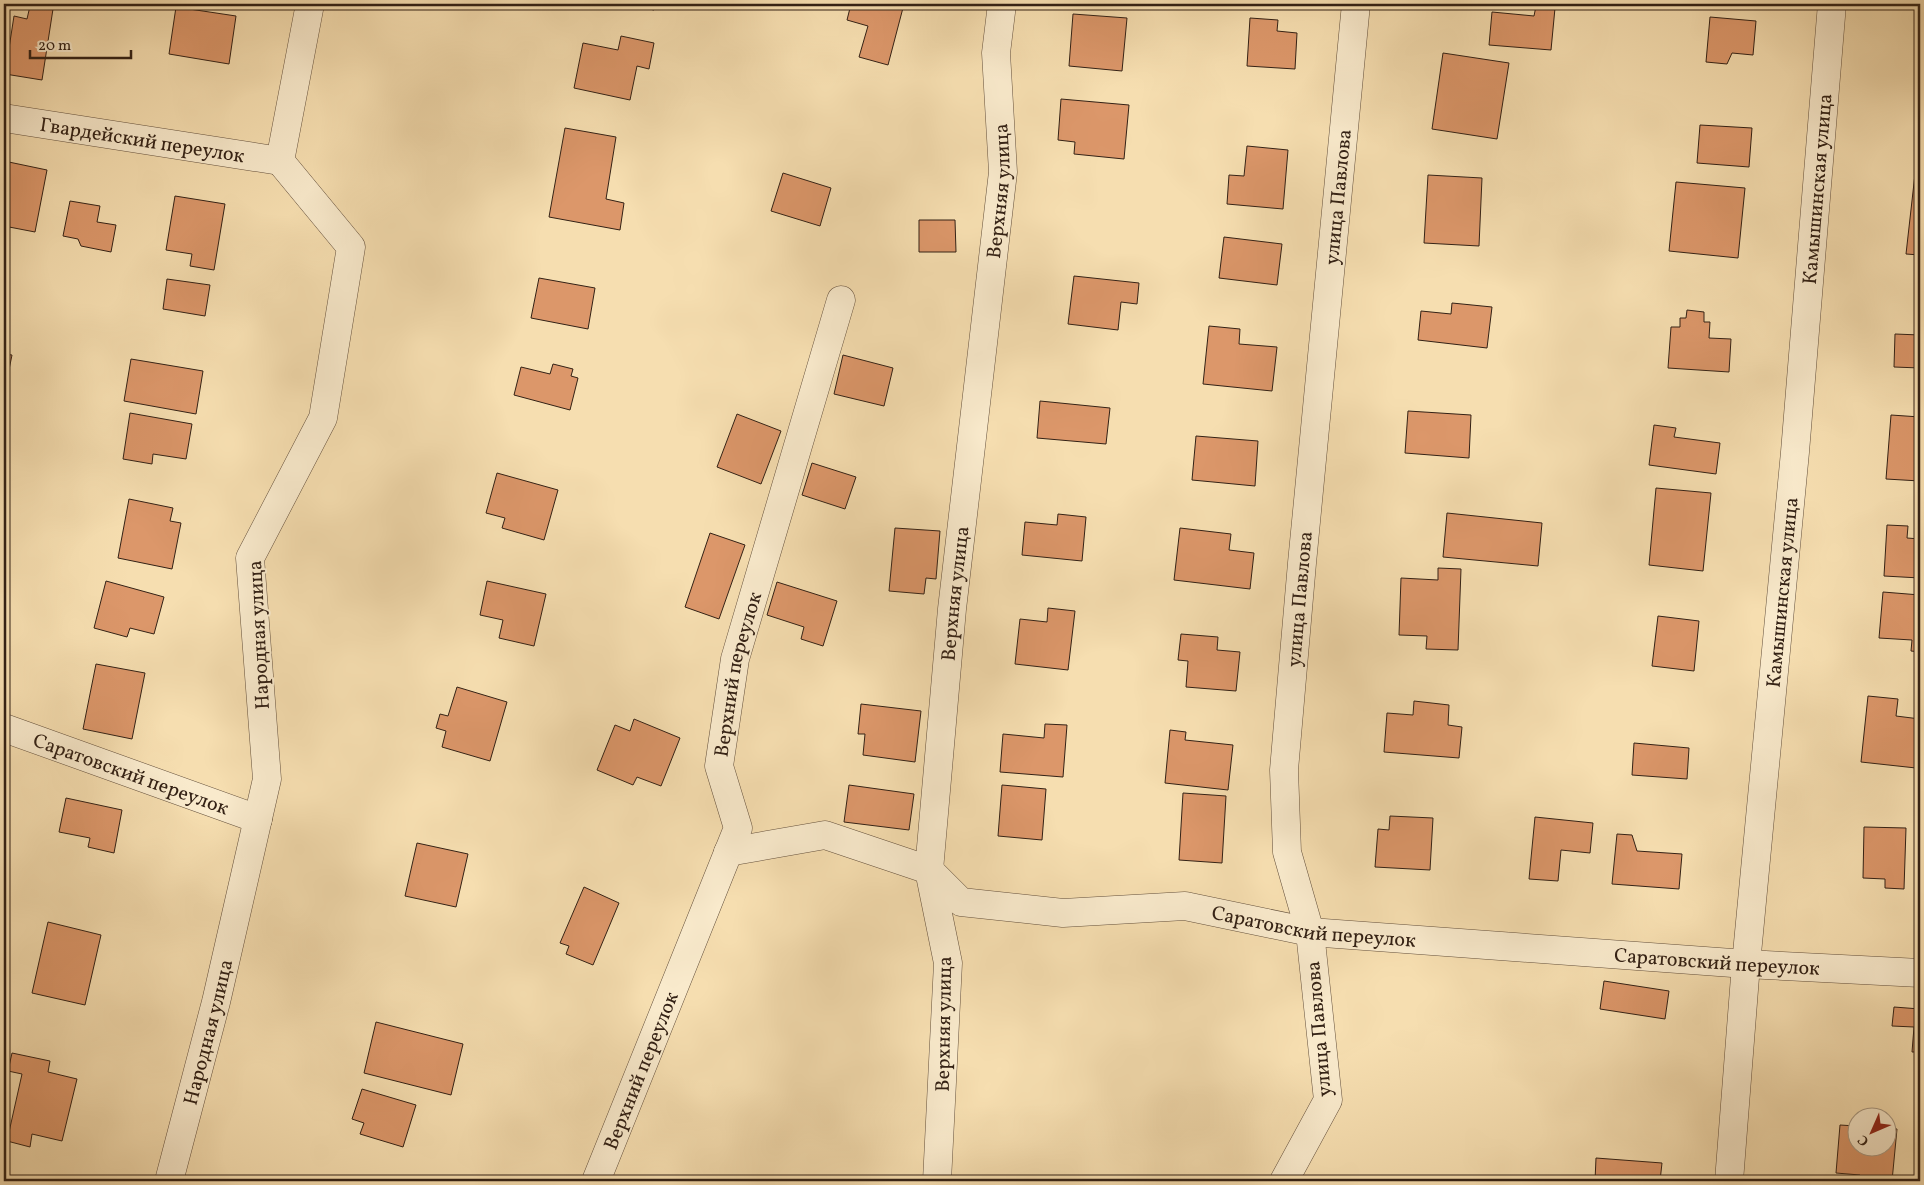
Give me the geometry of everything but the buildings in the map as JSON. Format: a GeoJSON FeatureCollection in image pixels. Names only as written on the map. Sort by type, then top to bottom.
{"type":"FeatureCollection","features":[{"type":"Feature","properties":{"kind":"street"},"geometry":{"type":"LineString","coordinates":[[280,161],[310,4]]}},
{"type":"Feature","properties":{"kind":"street","name":"Верхняя улица"},"geometry":{"type":"LineString","coordinates":[[937,1181],[948,963],[929,870],[952,609],[1003,172],[996,53],[1002,4]]}},
{"type":"Feature","properties":{"kind":"street","name":"улица Павлова"},"geometry":{"type":"LineString","coordinates":[[1284,1181],[1328,1100],[1310,932],[1287,852],[1284,770],[1356,4]]}},
{"type":"Feature","properties":{"kind":"street","name":"Камышинская улица"},"geometry":{"type":"LineString","coordinates":[[1729,1181],[1746,964],[1795,452],[1832,4]]}},
{"type":"Feature","properties":{"kind":"street","name":"Гвардейский переулок"},"geometry":{"type":"LineString","coordinates":[[4,118],[280,161]]}},
{"type":"Feature","properties":{"kind":"street","name":"Народная улица"},"geometry":{"type":"LineString","coordinates":[[169,1181],[216,1002],[267,779],[250,558],[323,418],[350,247],[280,161]]}},
{"type":"Feature","properties":{"kind":"street","name":"Верхний переулок"},"geometry":{"type":"LineString","coordinates":[[596,1181],[738,828],[720,766],[735,660],[841,300]]}},
{"type":"Feature","properties":{"kind":"street","name":"Саратовский переулок"},"geometry":{"type":"LineString","coordinates":[[4,728],[258,819]]}},
{"type":"Feature","properties":{"kind":"street","name":"Саратовский переулок"},"geometry":{"type":"LineString","coordinates":[[728,852],[825,835],[929,870],[962,902],[1063,913],[1185,906],[1310,932],[1746,964],[1920,973]]}}]}
